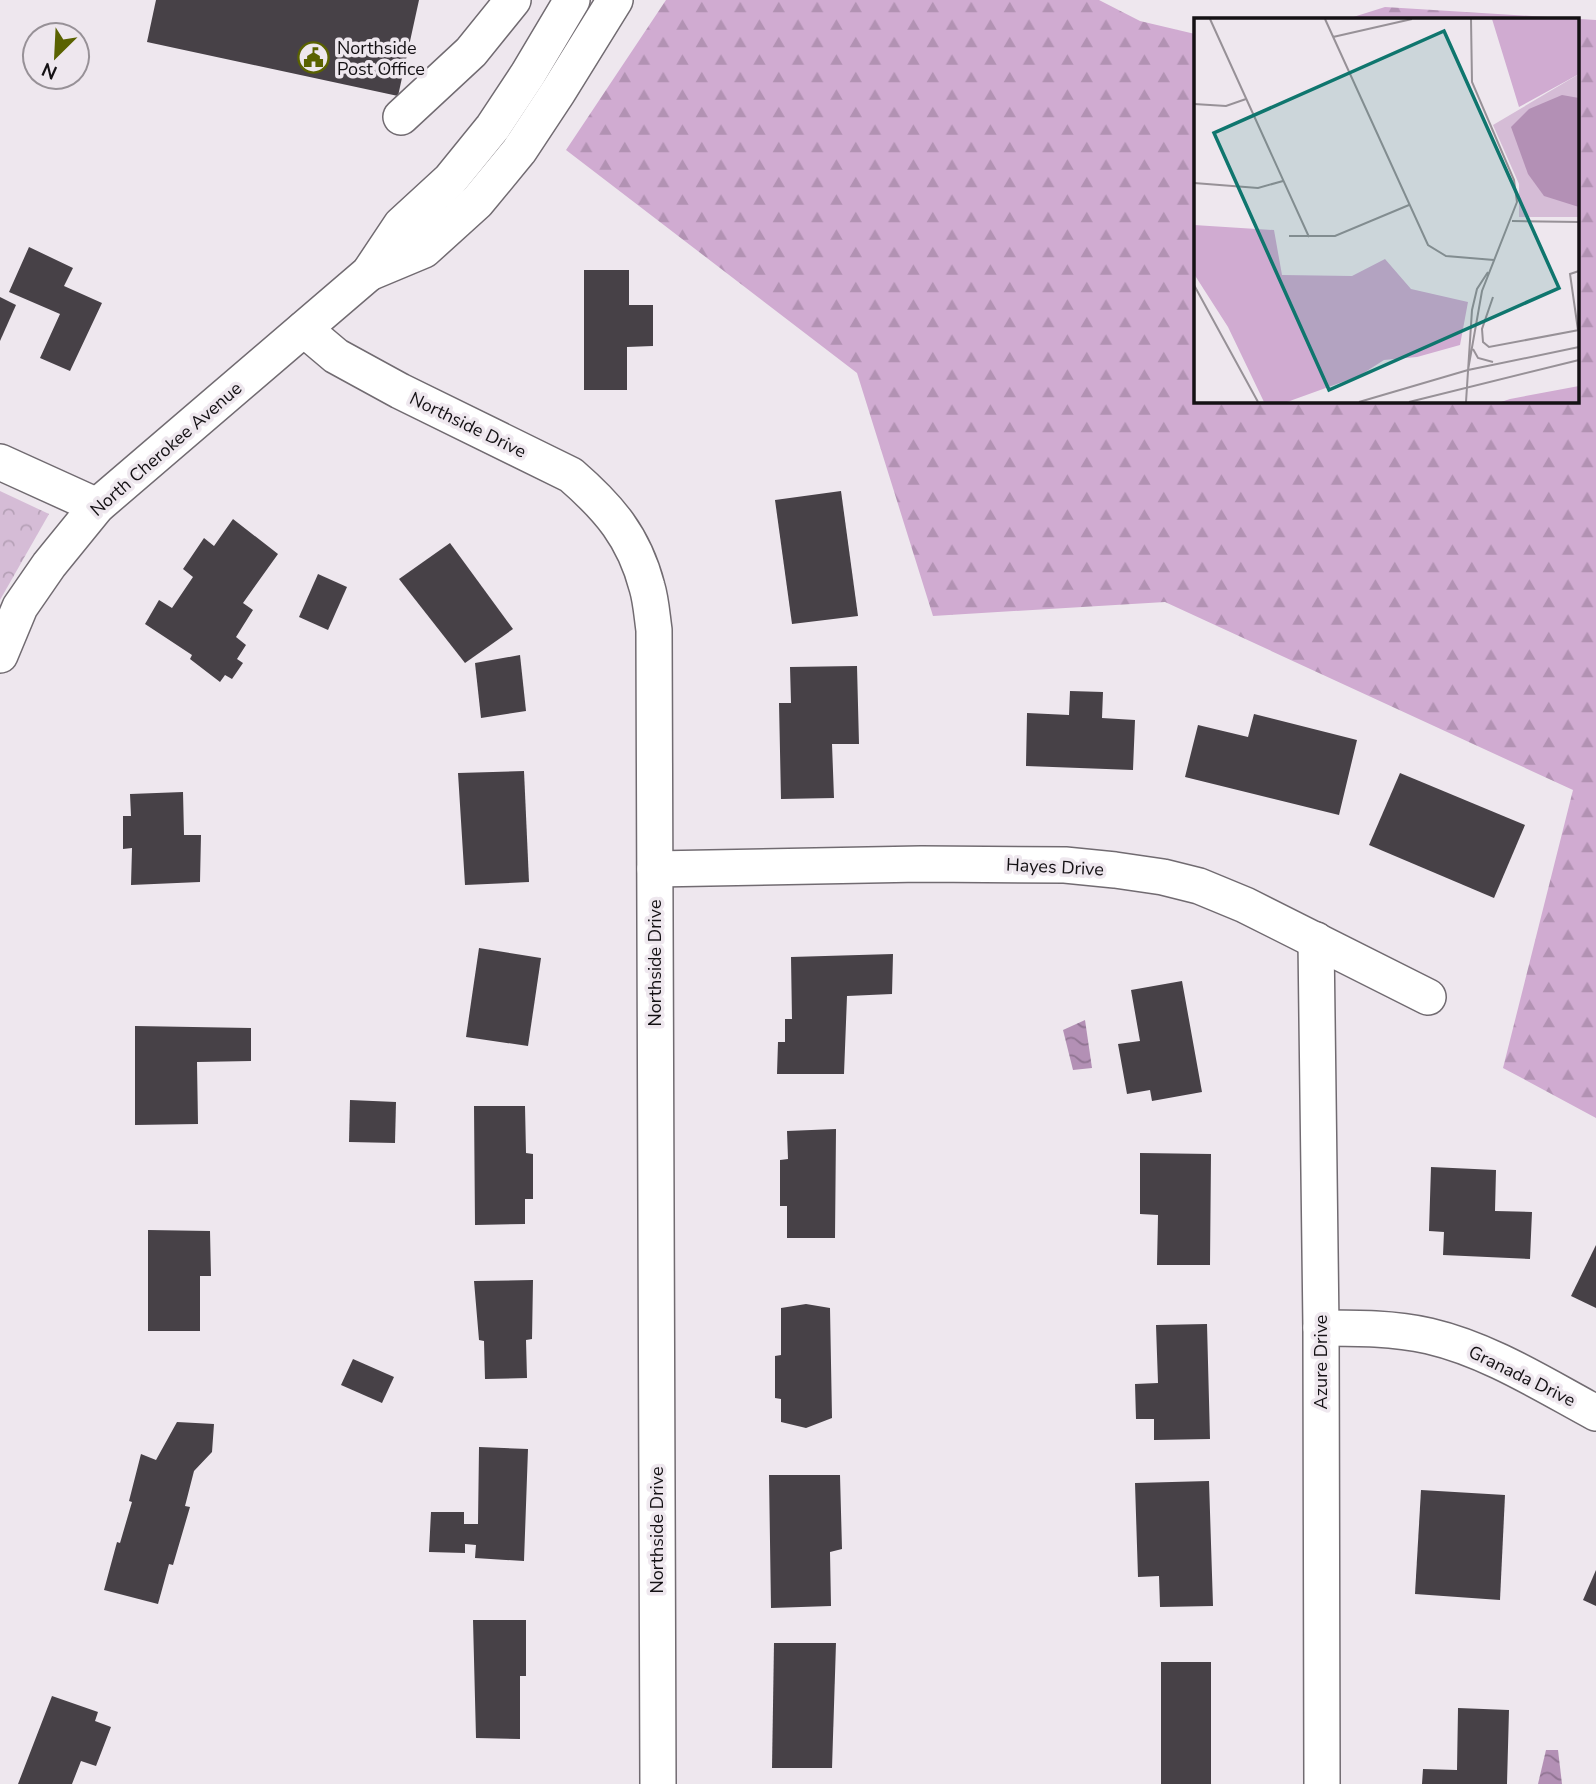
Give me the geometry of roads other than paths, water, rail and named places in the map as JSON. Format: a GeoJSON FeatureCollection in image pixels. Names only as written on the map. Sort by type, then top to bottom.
{"type":"FeatureCollection","features":[{"type":"Feature","properties":{"kind":"street"},"geometry":{"type":"LineString","coordinates":[[401,117],[471,52],[513,0]]}},
{"type":"Feature","properties":{"kind":"street","name":"North Cherokee Avenue"},"geometry":{"type":"LineString","coordinates":[[0,655],[20,607],[49,565],[97,506],[369,273],[401,225],[450,180],[493,127],[572,0]]}},
{"type":"Feature","properties":{"kind":"street","name":"North Cherokee Avenue"},"geometry":{"type":"LineString","coordinates":[[369,273],[424,250],[477,202],[519,151],[615,0]]}},
{"type":"Feature","properties":{"kind":"street","name":"Northside Drive"},"geometry":{"type":"LineString","coordinates":[[304,329],[336,356],[400,391],[571,475],[594,495],[616,521],[634,548],[648,588],[654,630],[658,1784]]}},
{"type":"Feature","properties":{"kind":"street"},"geometry":{"type":"LineString","coordinates":[[0,462],[97,506]]}},
{"type":"Feature","properties":{"kind":"street","name":"Hayes Drive"},"geometry":{"type":"LineString","coordinates":[[655,869],[934,864],[1065,865],[1163,877],[1199,886],[1245,905],[1428,997]]}},
{"type":"Feature","properties":{"kind":"street","name":"Azure Drive"},"geometry":{"type":"LineString","coordinates":[[1316,940],[1321,1328],[1322,1784]]}},
{"type":"Feature","properties":{"kind":"street","name":"Granada Drive"},"geometry":{"type":"LineString","coordinates":[[1321,1328],[1391,1330],[1458,1344],[1487,1355],[1596,1413]]}},
{"type":"Feature","properties":{"kind":"water"},"geometry":{"type":"Polygon","coordinates":[[[1085,1020],[1092,1068],[1073,1070],[1063,1030],[1085,1020]]]}},
{"type":"Feature","properties":{"kind":"water"},"geometry":{"type":"Polygon","coordinates":[[[1546,1750],[1558,1750],[1562,1784],[1538,1784],[1546,1750]]]}},
{"type":"Feature","properties":{"kind":"place","name":"Northside Post Office"},"geometry":{"type":"Point","coordinates":[314,58]}}]}
